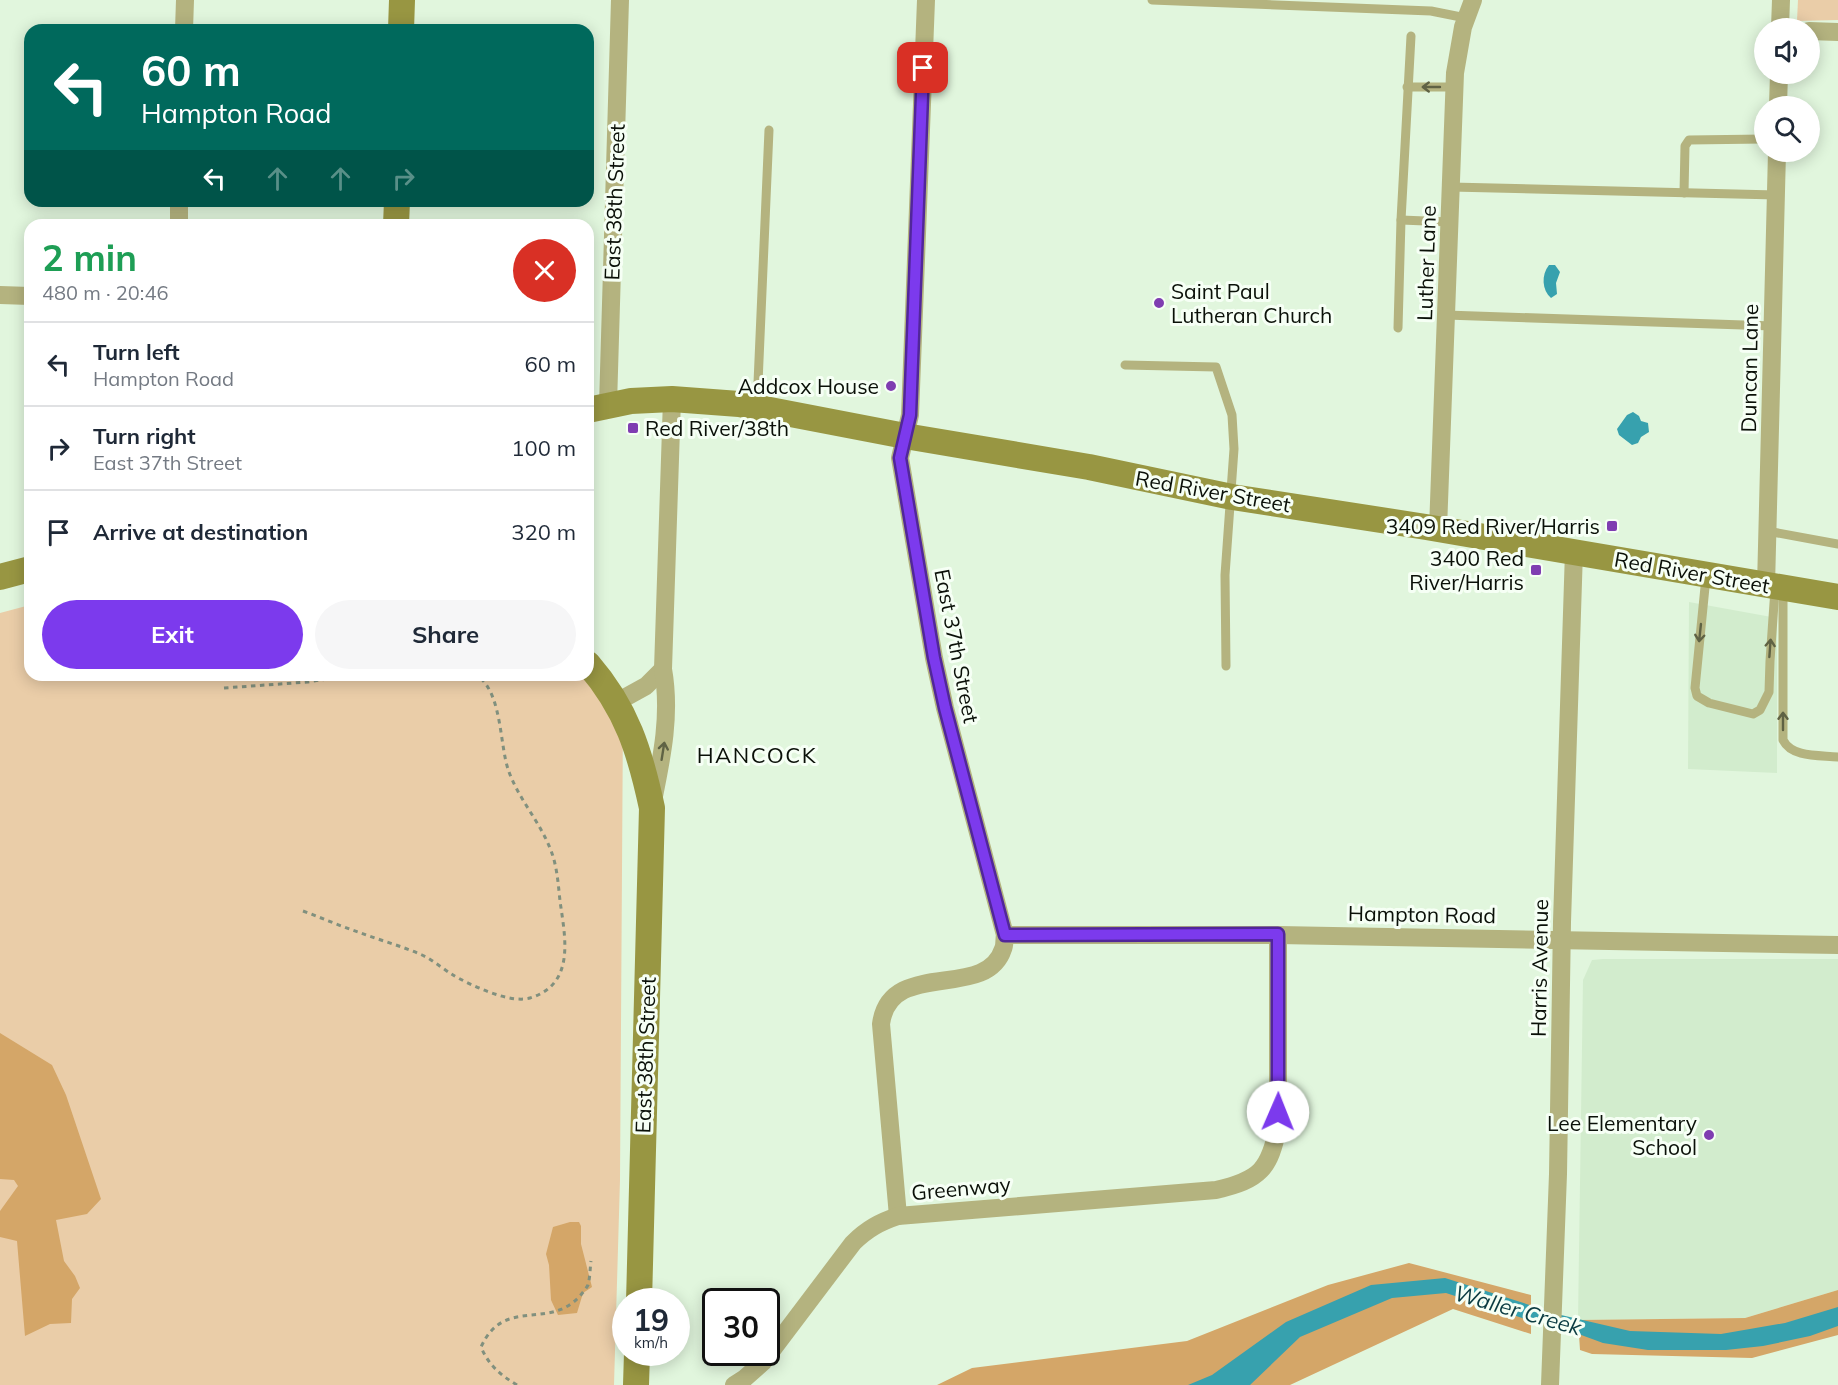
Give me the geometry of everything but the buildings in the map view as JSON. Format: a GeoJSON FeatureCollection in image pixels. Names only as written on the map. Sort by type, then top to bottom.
{"type":"FeatureCollection","features":[{"type":"Feature","properties":{"kind":"main road"},"geometry":{"type":"LineString","coordinates":[[401,24],[402,0]]}},
{"type":"Feature","properties":{"kind":"main road","name":"Red River Street"},"geometry":{"type":"LineString","coordinates":[[598,407],[672,399],[702,400],[757,407],[905,436],[1089,467],[1232,497],[1574,551],[1838,597]]}},
{"type":"Feature","properties":{"kind":"main road"},"geometry":{"type":"LineString","coordinates":[[0,577],[24,571]]}},
{"type":"Feature","properties":{"kind":"main road","name":"East 38th Street"},"geometry":{"type":"LineString","coordinates":[[594,672],[617,702],[631,731],[644,770],[652,808],[639,1288]]}},
{"type":"Feature","properties":{"kind":"main road"},"geometry":{"type":"LineString","coordinates":[[636,1385],[637,1366]]}},
{"type":"Feature","properties":{"kind":"street"},"geometry":{"type":"LineString","coordinates":[[184,24],[185,0]]}},
{"type":"Feature","properties":{"kind":"street","name":"East 38th Street"},"geometry":{"type":"LineString","coordinates":[[598,407],[620,0]]}},
{"type":"Feature","properties":{"kind":"street","name":"East 37th Street"},"geometry":{"type":"LineString","coordinates":[[926,0],[910,415],[900,458],[934,658],[945,708],[1005,935]]}},
{"type":"Feature","properties":{"kind":"street","name":"Luther Lane"},"geometry":{"type":"LineString","coordinates":[[1438,529],[1454,87],[1458,48],[1473,0]]}},
{"type":"Feature","properties":{"kind":"street"},"geometry":{"type":"LineString","coordinates":[[1780,18],[1781,0]]}},
{"type":"Feature","properties":{"kind":"street"},"geometry":{"type":"LineString","coordinates":[[1820,31],[1838,32]]}},
{"type":"Feature","properties":{"kind":"street","name":"Duncan Lane"},"geometry":{"type":"LineString","coordinates":[[1775,587],[1767,531],[1777,162]]}},
{"type":"Feature","properties":{"kind":"street"},"geometry":{"type":"LineString","coordinates":[[0,295],[24,296]]}},
{"type":"Feature","properties":{"kind":"street","name":"East 38th Street"},"geometry":{"type":"LineString","coordinates":[[652,808],[665,746],[663,669],[672,399]]}},
{"type":"Feature","properties":{"kind":"street","name":"Harris Avenue"},"geometry":{"type":"LineString","coordinates":[[1550,1385],[1558,1174],[1562,939],[1574,551]]}},
{"type":"Feature","properties":{"kind":"street"},"geometry":{"type":"LineString","coordinates":[[617,702],[646,686],[663,669]]}},
{"type":"Feature","properties":{"kind":"street","name":"Hampton Road"},"geometry":{"type":"LineString","coordinates":[[1005,935],[1278,934],[1838,945]]}},
{"type":"Feature","properties":{"kind":"street","name":"Greenway"},"geometry":{"type":"LineString","coordinates":[[734,1385],[763,1362],[853,1243],[881,1221],[898,1216],[1216,1190],[1237,1185],[1263,1169],[1273,1153],[1278,1126],[1278,934]]}},
{"type":"Feature","properties":{"kind":"street"},"geometry":{"type":"LineString","coordinates":[[898,1216],[881,1024],[883,1013],[888,1002],[909,987],[976,974],[989,968],[1004,949],[1005,935]]}},
{"type":"Feature","properties":{"kind":"lane"},"geometry":{"type":"LineString","coordinates":[[1152,0],[1431,11],[1466,18]]}},
{"type":"Feature","properties":{"kind":"lane"},"geometry":{"type":"LineString","coordinates":[[1398,328],[1401,220],[1411,36]]}},
{"type":"Feature","properties":{"kind":"lane"},"geometry":{"type":"LineString","coordinates":[[1407,87],[1454,87]]}},
{"type":"Feature","properties":{"kind":"lane"},"geometry":{"type":"LineString","coordinates":[[757,407],[769,130]]}},
{"type":"Feature","properties":{"kind":"lane"},"geometry":{"type":"LineString","coordinates":[[1684,193],[1685,146],[1689,140],[1754,139]]}},
{"type":"Feature","properties":{"kind":"lane"},"geometry":{"type":"LineString","coordinates":[[1451,187],[1776,195]]}},
{"type":"Feature","properties":{"kind":"lane"},"geometry":{"type":"LineString","coordinates":[[1401,220],[1450,222]]}},
{"type":"Feature","properties":{"kind":"lane"},"geometry":{"type":"LineString","coordinates":[[1446,315],[1773,326]]}},
{"type":"Feature","properties":{"kind":"lane"},"geometry":{"type":"LineString","coordinates":[[1125,365],[1215,367],[1232,414],[1234,448],[1232,497],[1225,575],[1226,666]]}},
{"type":"Feature","properties":{"kind":"lane"},"geometry":{"type":"LineString","coordinates":[[1767,531],[1838,544]]}},
{"type":"Feature","properties":{"kind":"lane"},"geometry":{"type":"LineString","coordinates":[[1706,575],[1695,688],[1697,696],[1708,703],[1753,714],[1760,710],[1770,692],[1775,587]]}},
{"type":"Feature","properties":{"kind":"lane"},"geometry":{"type":"LineString","coordinates":[[1775,587],[1783,740],[1786,747],[1793,752],[1838,757]]}},
{"type":"Feature","properties":{"kind":"path"},"geometry":{"type":"LineString","coordinates":[[224,688],[314,681]]}},
{"type":"Feature","properties":{"kind":"path"},"geometry":{"type":"LineString","coordinates":[[303,911],[420,954],[455,976],[513,999],[529,998],[550,987],[562,969],[566,951],[555,861],[544,835],[511,778],[505,759],[498,714],[484,681]]}},
{"type":"Feature","properties":{"kind":"path"},"geometry":{"type":"LineString","coordinates":[[517,1385],[502,1377],[486,1359],[481,1347],[487,1333],[500,1323],[522,1315],[541,1316],[572,1305],[587,1287],[591,1262]]}},
{"type":"Feature","properties":{"kind":"shaded area"},"geometry":{"type":"Polygon","coordinates":[[[1798,0],[1838,0],[1838,20],[1797,18],[1798,0]]]}},
{"type":"Feature","properties":{"kind":"shaded area"},"geometry":{"type":"Polygon","coordinates":[[[1689,602],[1777,618],[1777,773],[1688,769],[1689,602]]]}},
{"type":"Feature","properties":{"kind":"shaded area"},"geometry":{"type":"Polygon","coordinates":[[[24,607],[24,681],[592,681],[623,715],[620,1180],[617,1288],[612,1288],[614,1385],[0,1385],[0,613],[24,607]]]}},
{"type":"Feature","properties":{"kind":"shaded area","name":"Lee Elementary School"},"geometry":{"type":"Polygon","coordinates":[[[1838,959],[1838,1290],[1745,1318],[1578,1320],[1583,980],[1592,960],[1838,959]]]}},
{"type":"Feature","properties":{"kind":"shaded area"},"geometry":{"type":"Polygon","coordinates":[[[0,1033],[52,1065],[66,1095],[101,1199],[87,1214],[56,1220],[64,1261],[75,1276],[80,1288],[72,1299],[71,1323],[50,1324],[25,1336],[17,1241],[0,1237],[0,1211],[18,1186],[14,1180],[0,1179],[0,1033]]]}},
{"type":"Feature","properties":{"kind":"shaded area"},"geometry":{"type":"Polygon","coordinates":[[[579,1222],[581,1226],[581,1244],[592,1287],[583,1293],[577,1313],[558,1315],[551,1300],[546,1254],[553,1227],[579,1222]]]}},
{"type":"Feature","properties":{"kind":"shaded area"},"geometry":{"type":"Polygon","coordinates":[[[1409,1263],[1531,1295],[1531,1334],[1453,1309],[1290,1385],[937,1385],[972,1368],[1187,1341],[1328,1285],[1409,1263]]]}},
{"type":"Feature","properties":{"kind":"shaded area"},"geometry":{"type":"Polygon","coordinates":[[[1838,1290],[1838,1335],[1752,1358],[1592,1354],[1580,1350],[1578,1320],[1745,1318],[1838,1290]]]}},
{"type":"Feature","properties":{"kind":"water"},"geometry":{"type":"Polygon","coordinates":[[[1549,265],[1555,265],[1560,272],[1556,283],[1557,294],[1551,298],[1544,282],[1549,265]]]}},
{"type":"Feature","properties":{"kind":"water"},"geometry":{"type":"Polygon","coordinates":[[[1633,412],[1639,416],[1641,421],[1648,423],[1649,432],[1641,437],[1638,443],[1632,445],[1619,435],[1617,429],[1627,415],[1633,412]]]}},
{"type":"Feature","properties":{"kind":"water","name":"Waller Creek"},"geometry":{"type":"Polygon","coordinates":[[[1445,1278],[1561,1315],[1630,1331],[1721,1334],[1785,1323],[1838,1307],[1838,1326],[1810,1336],[1763,1346],[1726,1350],[1648,1350],[1603,1343],[1565,1329],[1528,1320],[1446,1293],[1392,1298],[1300,1337],[1250,1385],[1188,1385],[1212,1375],[1286,1322],[1371,1285],[1445,1278]]]}},
{"type":"Feature","properties":{"kind":"place","name":"Saint Paul Lutheran Church"},"geometry":{"type":"Point","coordinates":[1159,303]}},
{"type":"Feature","properties":{"kind":"place","name":"Addcox House"},"geometry":{"type":"Point","coordinates":[891,386]}},
{"type":"Feature","properties":{"kind":"place","name":"Red River/38th"},"geometry":{"type":"Point","coordinates":[633,428]}},
{"type":"Feature","properties":{"kind":"place","name":"3409 Red River/Harris"},"geometry":{"type":"Point","coordinates":[1612,526]}},
{"type":"Feature","properties":{"kind":"place","name":"3400 Red River/Harris"},"geometry":{"type":"Point","coordinates":[1536,570]}},
{"type":"Feature","properties":{"kind":"place","name":"Lee Elementary School"},"geometry":{"type":"Point","coordinates":[1709,1135]}},
{"type":"Feature","properties":{"kind":"district","name":"HANCOCK"},"geometry":{"type":"Point","coordinates":[757,755]}},
{"type":"Feature","properties":{"kind":"route"},"geometry":{"type":"LineString","coordinates":[[923,68],[910,415],[900,458],[934,658],[945,708],[1005,935],[1278,934],[1278,1112]]}}]}
